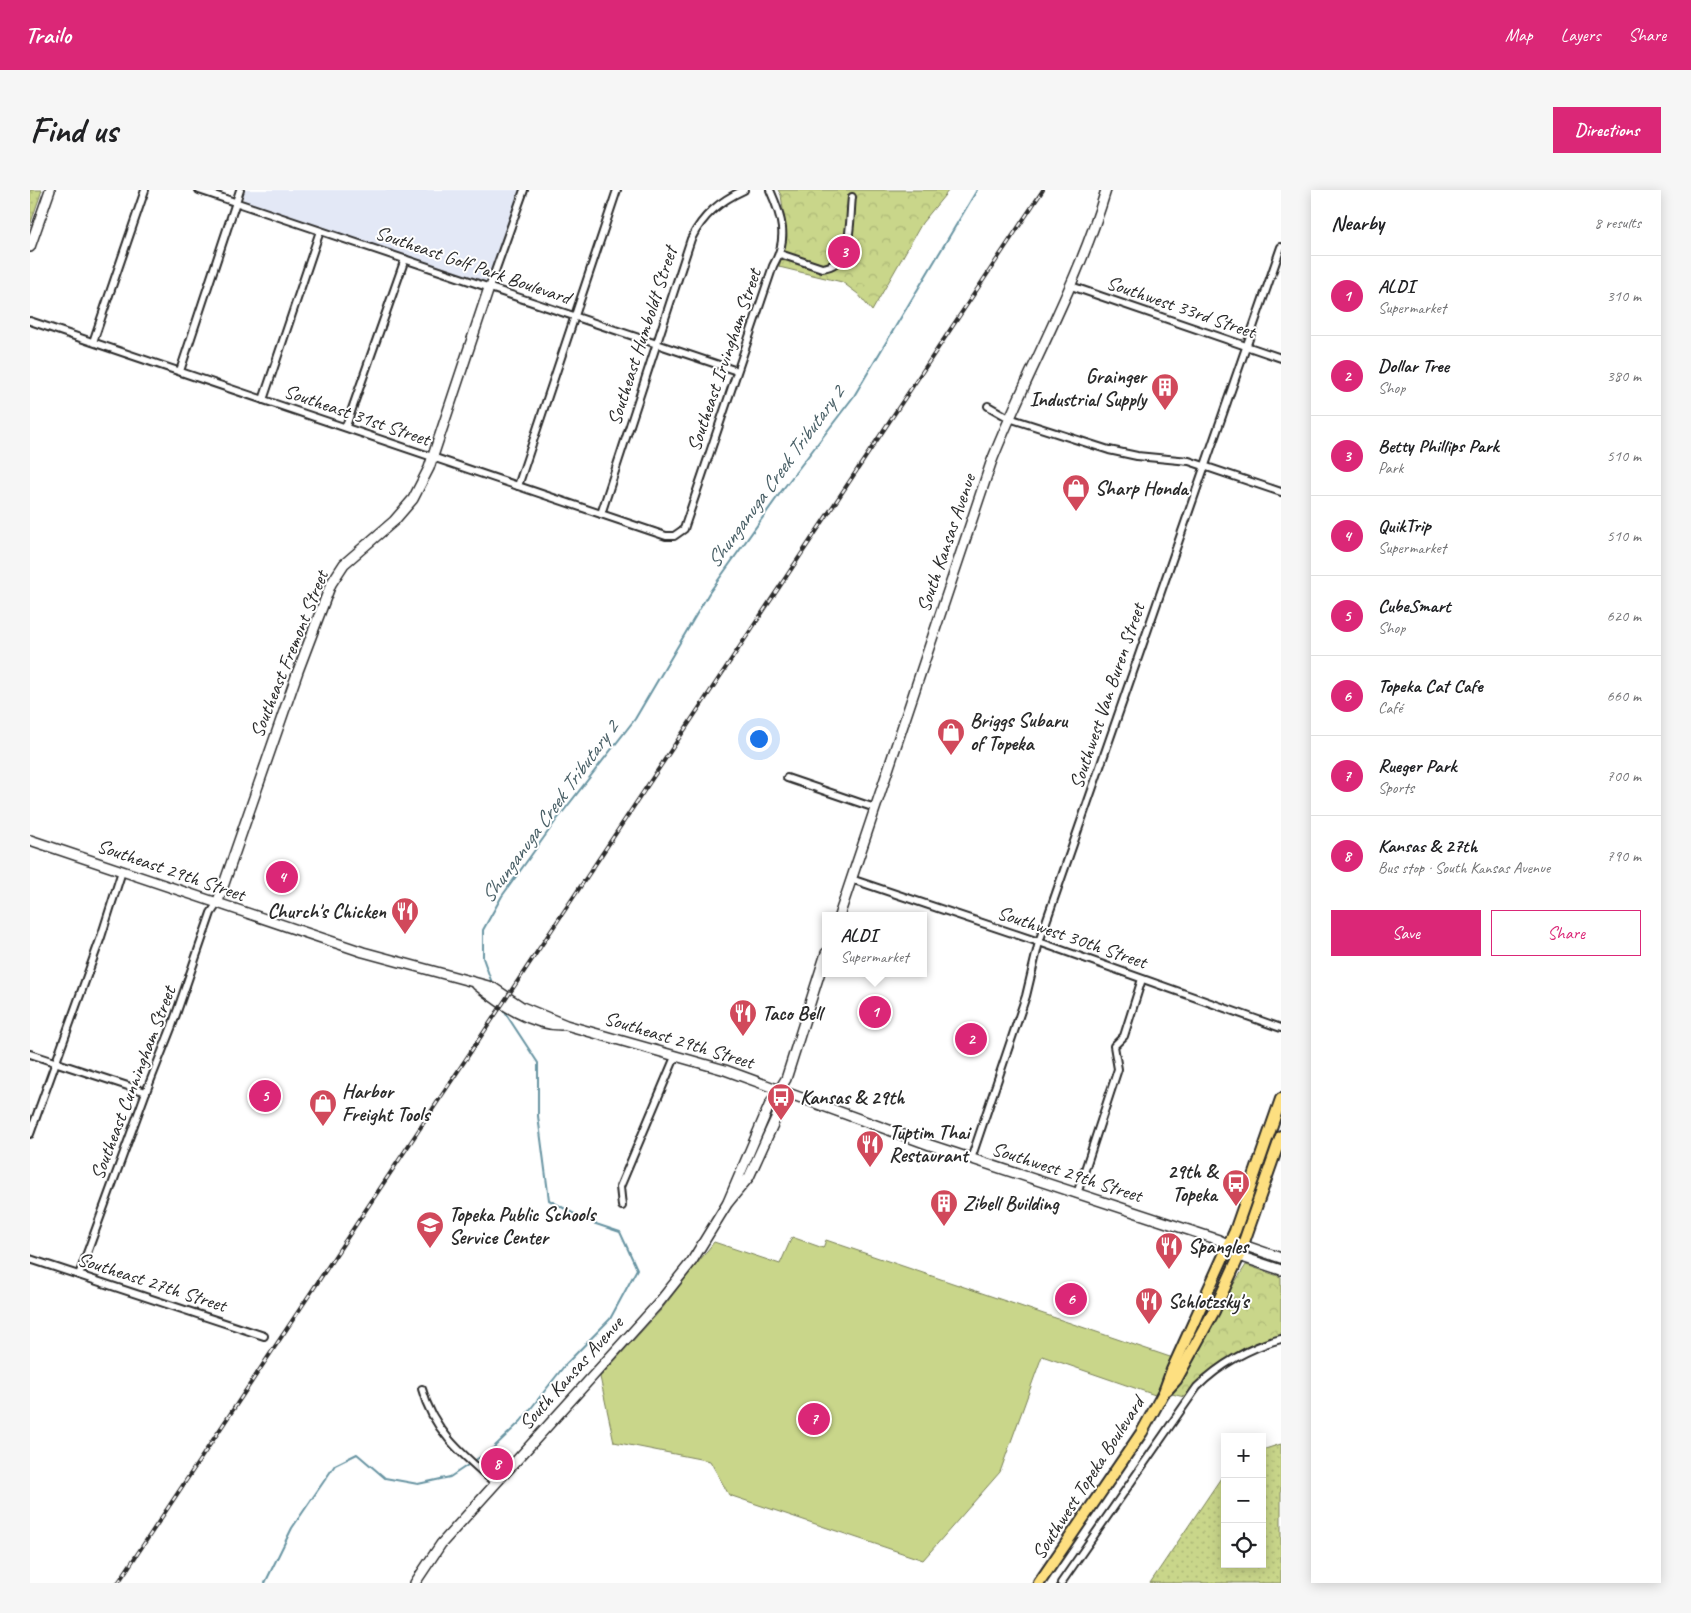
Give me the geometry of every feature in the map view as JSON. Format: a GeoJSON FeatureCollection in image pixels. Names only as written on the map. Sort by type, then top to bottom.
{"type":"FeatureCollection","features":[{"type":"Feature","properties":{"kind":"main road"},"geometry":{"type":"LineString","coordinates":[[30,247],[50,190]]}},
{"type":"Feature","properties":{"kind":"main road","name":"South Kansas Avenue"},"geometry":{"type":"LineString","coordinates":[[840,912],[991,463],[1071,286],[1092,236],[1106,190]]}},
{"type":"Feature","properties":{"kind":"main road","name":"Southeast Fremont Street"},"geometry":{"type":"LineString","coordinates":[[217,904],[285,706],[331,584],[344,564],[405,511],[423,480],[489,288]]}},
{"type":"Feature","properties":{"kind":"main road","name":"Southeast 29th Street"},"geometry":{"type":"LineString","coordinates":[[30,841],[363,952],[492,987],[522,1007],[566,1025],[725,1070],[780,1091]]}},
{"type":"Feature","properties":{"kind":"main road","name":"South Kansas Avenue"},"geometry":{"type":"LineString","coordinates":[[415,1583],[441,1544],[677,1281],[727,1204],[769,1106],[780,1091],[806,1022],[822,967]]}},
{"type":"Feature","properties":{"kind":"main road","name":"Southwest 29th Street"},"geometry":{"type":"LineString","coordinates":[[780,1091],[971,1159],[1230,1245],[1243,1245],[1281,1258]]}},
{"type":"Feature","properties":{"kind":"main road","name":"Southwest Topeka Boulevard"},"geometry":{"type":"LineString","coordinates":[[1039,1583],[1122,1464],[1164,1392],[1172,1370],[1230,1245],[1281,1099]]}},
{"type":"Feature","properties":{"kind":"main road","name":"Southwest Topeka Boulevard"},"geometry":{"type":"LineString","coordinates":[[1164,1392],[1176,1380],[1208,1322],[1239,1256],[1281,1136]]}},
{"type":"Feature","properties":{"kind":"main road"},"geometry":{"type":"LineString","coordinates":[[1230,1245],[1239,1256],[1281,1270]]}},
{"type":"Feature","properties":{"kind":"street"},"geometry":{"type":"LineString","coordinates":[[93,342],[145,190]]}},
{"type":"Feature","properties":{"kind":"street","name":"Southeast Golf Park Boulevard"},"geometry":{"type":"LineString","coordinates":[[199,190],[737,371]]}},
{"type":"Feature","properties":{"kind":"street"},"geometry":{"type":"LineString","coordinates":[[180,371],[240,190]]}},
{"type":"Feature","properties":{"kind":"street","name":"Southeast Fremont Street"},"geometry":{"type":"LineString","coordinates":[[489,288],[524,190]]}},
{"type":"Feature","properties":{"kind":"street"},"geometry":{"type":"LineString","coordinates":[[518,486],[617,190]]}},
{"type":"Feature","properties":{"kind":"street","name":"Southeast Humboldt Street"},"geometry":{"type":"LineString","coordinates":[[601,514],[696,230],[719,204],[744,190]]}},
{"type":"Feature","properties":{"kind":"street","name":"Southeast Irvingham Street"},"geometry":{"type":"LineString","coordinates":[[674,536],[684,529],[773,266],[780,254],[783,235],[782,223],[770,190]]}},
{"type":"Feature","properties":{"kind":"street"},"geometry":{"type":"LineString","coordinates":[[780,254],[822,268],[839,262],[845,250],[852,197]]}},
{"type":"Feature","properties":{"kind":"street"},"geometry":{"type":"LineString","coordinates":[[263,400],[320,231]]}},
{"type":"Feature","properties":{"kind":"street","name":"Southwest Van Buren Street"},"geometry":{"type":"LineString","coordinates":[[971,1159],[1026,996],[1039,942],[1281,247]]}},
{"type":"Feature","properties":{"kind":"street"},"geometry":{"type":"LineString","coordinates":[[346,426],[405,259]]}},
{"type":"Feature","properties":{"kind":"street","name":"Southwest 33rd Street"},"geometry":{"type":"LineString","coordinates":[[1071,286],[1281,358]]}},
{"type":"Feature","properties":{"kind":"street","name":"Southeast 31st Street"},"geometry":{"type":"LineString","coordinates":[[30,321],[346,426],[601,514],[674,536]]}},
{"type":"Feature","properties":{"kind":"street"},"geometry":{"type":"LineString","coordinates":[[988,406],[1010,418],[1122,454],[1174,458],[1281,492]]}},
{"type":"Feature","properties":{"kind":"street"},"geometry":{"type":"LineString","coordinates":[[787,778],[875,808]]}},
{"type":"Feature","properties":{"kind":"street"},"geometry":{"type":"LineString","coordinates":[[30,1134],[122,872]]}},
{"type":"Feature","properties":{"kind":"street","name":"Southwest 30th Street"},"geometry":{"type":"LineString","coordinates":[[851,879],[1039,942],[1281,1028]]}},
{"type":"Feature","properties":{"kind":"street","name":"Southeast Cunningham Street"},"geometry":{"type":"LineString","coordinates":[[79,1275],[172,1026],[211,914],[217,904]]}},
{"type":"Feature","properties":{"kind":"street"},"geometry":{"type":"LineString","coordinates":[[1077,1194],[1118,1069],[1114,1046],[1124,1036],[1142,979]]}},
{"type":"Feature","properties":{"kind":"street"},"geometry":{"type":"LineString","coordinates":[[30,1054],[146,1092]]}},
{"type":"Feature","properties":{"kind":"street"},"geometry":{"type":"LineString","coordinates":[[622,1206],[620,1188],[675,1057]]}},
{"type":"Feature","properties":{"kind":"street","name":"Southeast 27th Street"},"geometry":{"type":"LineString","coordinates":[[30,1258],[264,1336]]}},
{"type":"Feature","properties":{"kind":"street"},"geometry":{"type":"LineString","coordinates":[[1061,1583],[1197,1388],[1217,1370],[1265,1344],[1281,1339]]}},
{"type":"Feature","properties":{"kind":"street"},"geometry":{"type":"LineString","coordinates":[[422,1389],[436,1423],[451,1442],[495,1483]]}},
{"type":"Feature","properties":{"kind":"shaded area"},"geometry":{"type":"Polygon","coordinates":[[[244,190],[521,190],[486,282],[245,202],[242,196],[244,190]]]}},
{"type":"Feature","properties":{"kind":"green space"},"geometry":{"type":"Polygon","coordinates":[[[30,190],[42,190],[30,225],[30,190]]]}},
{"type":"Feature","properties":{"kind":"green space"},"geometry":{"type":"Polygon","coordinates":[[[778,190],[949,190],[922,223],[872,311],[858,294],[842,282],[779,267],[787,237],[781,195],[778,190]]]}},
{"type":"Feature","properties":{"kind":"green space"},"geometry":{"type":"Polygon","coordinates":[[[792,1237],[823,1248],[826,1240],[1173,1358],[1155,1395],[1042,1356],[1000,1472],[923,1560],[729,1495],[710,1461],[614,1442],[600,1377],[661,1310],[714,1242],[780,1264],[792,1237]]]}},
{"type":"Feature","properties":{"kind":"green space"},"geometry":{"type":"Polygon","coordinates":[[[1246,1265],[1281,1277],[1281,1341],[1254,1349],[1230,1362],[1188,1398],[1164,1392],[1246,1265]]]}},
{"type":"Feature","properties":{"kind":"green space"},"geometry":{"type":"Polygon","coordinates":[[[1281,1444],[1281,1583],[1150,1583],[1221,1478],[1221,1568],[1266,1568],[1266,1449],[1281,1444]]]}},
{"type":"Feature","properties":{"kind":"waterway","name":"Shunganuga Creek Tributary 2"},"geometry":{"type":"LineString","coordinates":[[492,983],[483,958],[483,930],[502,896],[555,822],[635,719],[709,593],[783,489],[854,396],[977,190]]}},
{"type":"Feature","properties":{"kind":"waterway","name":"Shunganuga Creek Tributary 2"},"geometry":{"type":"LineString","coordinates":[[265,1583],[292,1528],[335,1465],[357,1454],[385,1478],[418,1484],[450,1477],[492,1449],[521,1421],[565,1365],[610,1319],[637,1269],[620,1232],[587,1221],[549,1200],[538,1116],[538,1063],[502,1008]]}},
{"type":"Feature","properties":{"kind":"railway"},"geometry":{"type":"LineString","coordinates":[[118,1583],[1043,190]]}},
{"type":"Feature","properties":{"kind":"place","name":"Betty Phillips Park"},"geometry":{"type":"Point","coordinates":[844,252]}},
{"type":"Feature","properties":{"kind":"place","name":"Grainger Industrial Supply"},"geometry":{"type":"Point","coordinates":[1165,411]}},
{"type":"Feature","properties":{"kind":"place","name":"Sharp Honda"},"geometry":{"type":"Point","coordinates":[1076,512]}},
{"type":"Feature","properties":{"kind":"place","name":"Briggs Subaru of Topeka"},"geometry":{"type":"Point","coordinates":[951,756]}},
{"type":"Feature","properties":{"kind":"place","name":"QuikTrip"},"geometry":{"type":"Point","coordinates":[282,877]}},
{"type":"Feature","properties":{"kind":"place","name":"Church's Chicken"},"geometry":{"type":"Point","coordinates":[405,935]}},
{"type":"Feature","properties":{"kind":"place","name":"ALDI"},"geometry":{"type":"Point","coordinates":[875,1012]}},
{"type":"Feature","properties":{"kind":"place","name":"Taco Bell"},"geometry":{"type":"Point","coordinates":[743,1037]}},
{"type":"Feature","properties":{"kind":"place","name":"Dollar Tree"},"geometry":{"type":"Point","coordinates":[971,1039]}},
{"type":"Feature","properties":{"kind":"place","name":"CubeSmart"},"geometry":{"type":"Point","coordinates":[265,1096]}},
{"type":"Feature","properties":{"kind":"place","name":"Kansas & 29th"},"geometry":{"type":"Point","coordinates":[781,1121]}},
{"type":"Feature","properties":{"kind":"place","name":"Harbor Freight Tools"},"geometry":{"type":"Point","coordinates":[323,1127]}},
{"type":"Feature","properties":{"kind":"place","name":"Tuptim Thai Restaurant"},"geometry":{"type":"Point","coordinates":[870,1168]}},
{"type":"Feature","properties":{"kind":"place","name":"29th & Topeka"},"geometry":{"type":"Point","coordinates":[1236,1207]}},
{"type":"Feature","properties":{"kind":"place","name":"Zibell Building"},"geometry":{"type":"Point","coordinates":[944,1227]}},
{"type":"Feature","properties":{"kind":"place","name":"Topeka Public Schools Service Center"},"geometry":{"type":"Point","coordinates":[430,1249]}},
{"type":"Feature","properties":{"kind":"place","name":"Spangles"},"geometry":{"type":"Point","coordinates":[1169,1270]}},
{"type":"Feature","properties":{"kind":"place","name":"Topeka Cat Cafe"},"geometry":{"type":"Point","coordinates":[1071,1299]}},
{"type":"Feature","properties":{"kind":"place","name":"Schlotzsky's"},"geometry":{"type":"Point","coordinates":[1149,1325]}},
{"type":"Feature","properties":{"kind":"place","name":"Rueger Park"},"geometry":{"type":"Point","coordinates":[814,1419]}},
{"type":"Feature","properties":{"kind":"place","name":"Kansas & 27th"},"geometry":{"type":"Point","coordinates":[497,1464]}}]}
